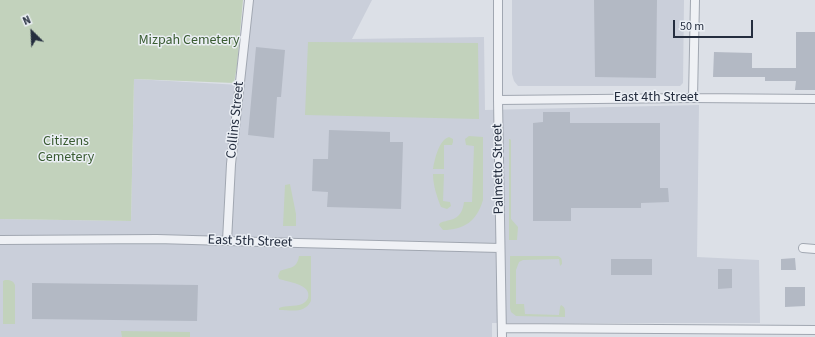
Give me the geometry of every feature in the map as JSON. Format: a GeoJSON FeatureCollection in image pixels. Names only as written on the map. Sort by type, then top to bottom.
{"type":"FeatureCollection","features":[{"type":"Feature","properties":{"kind":"street","name":"Collins Street"},"geometry":{"type":"LineString","coordinates":[[227,241],[231,164],[249,0]]}},
{"type":"Feature","properties":{"kind":"street","name":"Palmetto Street"},"geometry":{"type":"LineString","coordinates":[[498,0],[502,337]]}},
{"type":"Feature","properties":{"kind":"street"},"geometry":{"type":"LineString","coordinates":[[694,98],[695,0]]}},
{"type":"Feature","properties":{"kind":"street","name":"East 4th Street"},"geometry":{"type":"LineString","coordinates":[[498,100],[694,98],[815,99]]}},
{"type":"Feature","properties":{"kind":"street","name":"East 5th Street"},"geometry":{"type":"LineString","coordinates":[[0,240],[144,239],[500,248]]}},
{"type":"Feature","properties":{"kind":"street"},"geometry":{"type":"LineString","coordinates":[[804,248],[815,248]]}},
{"type":"Feature","properties":{"kind":"street"},"geometry":{"type":"LineString","coordinates":[[502,328],[815,330]]}},
{"type":"Feature","properties":{"kind":"shaded area"},"geometry":{"type":"Polygon","coordinates":[[[249,0],[372,0],[352,39],[484,37],[485,110],[699,105],[697,257],[759,260],[760,323],[492,323],[492,337],[0,337],[0,219],[131,221],[134,79],[240,85],[249,0]]]}},
{"type":"Feature","properties":{"kind":"shaded area"},"geometry":{"type":"Polygon","coordinates":[[[512,0],[684,0],[683,83],[680,86],[518,86],[514,81],[512,74],[512,0]]]}},
{"type":"Feature","properties":{"kind":"green space","name":"Citizens Cemetery"},"geometry":{"type":"Polygon","coordinates":[[[0,0],[243,0],[234,83],[134,79],[131,221],[0,219],[0,0]]]}},
{"type":"Feature","properties":{"kind":"green space"},"geometry":{"type":"Polygon","coordinates":[[[308,42],[478,43],[479,119],[305,115],[308,42]]]}},
{"type":"Feature","properties":{"kind":"green space"},"geometry":{"type":"Polygon","coordinates":[[[469,136],[483,137],[483,200],[477,214],[469,223],[451,230],[443,230],[439,225],[440,223],[459,216],[464,202],[472,202],[474,146],[466,145],[465,139],[469,136]]]}},
{"type":"Feature","properties":{"kind":"green space"},"geometry":{"type":"Polygon","coordinates":[[[449,137],[453,139],[453,142],[452,145],[444,145],[444,169],[433,169],[436,155],[440,146],[449,137]]]}},
{"type":"Feature","properties":{"kind":"green space"},"geometry":{"type":"Polygon","coordinates":[[[509,139],[511,140],[511,219],[518,227],[517,240],[509,240],[509,139]]]}},
{"type":"Feature","properties":{"kind":"green space"},"geometry":{"type":"Polygon","coordinates":[[[433,174],[444,174],[443,201],[450,202],[451,206],[447,209],[441,207],[433,174]]]}},
{"type":"Feature","properties":{"kind":"green space"},"geometry":{"type":"Polygon","coordinates":[[[290,184],[296,214],[296,226],[283,226],[285,185],[290,184]]]}},
{"type":"Feature","properties":{"kind":"green space"},"geometry":{"type":"Polygon","coordinates":[[[299,256],[311,256],[311,301],[301,310],[279,310],[279,308],[282,307],[302,304],[308,298],[308,293],[303,287],[298,284],[279,279],[278,276],[280,271],[295,265],[299,256]]]}},
{"type":"Feature","properties":{"kind":"green space"},"geometry":{"type":"Polygon","coordinates":[[[510,256],[558,256],[562,260],[562,264],[560,266],[559,259],[523,260],[519,262],[516,270],[516,304],[524,304],[525,314],[559,315],[561,305],[564,308],[565,317],[516,316],[511,312],[510,256]]]}},
{"type":"Feature","properties":{"kind":"green space"},"geometry":{"type":"Polygon","coordinates":[[[3,281],[12,281],[15,285],[15,324],[3,324],[3,281]]]}},
{"type":"Feature","properties":{"kind":"green space"},"geometry":{"type":"Polygon","coordinates":[[[121,331],[190,332],[190,337],[122,337],[121,331]]]}},
{"type":"Feature","properties":{"kind":"building"},"geometry":{"type":"Polygon","coordinates":[[[594,0],[657,0],[656,78],[595,77],[594,0]]]}},
{"type":"Feature","properties":{"kind":"building"},"geometry":{"type":"Polygon","coordinates":[[[796,32],[815,32],[815,90],[795,90],[796,81],[765,81],[765,77],[713,77],[714,52],[752,53],[752,68],[796,68],[796,32]]]}},
{"type":"Feature","properties":{"kind":"building"},"geometry":{"type":"Polygon","coordinates":[[[256,47],[285,50],[281,97],[277,97],[274,138],[248,135],[256,47]]]}},
{"type":"Feature","properties":{"kind":"building"},"geometry":{"type":"Polygon","coordinates":[[[543,112],[570,112],[570,123],[660,123],[660,188],[668,188],[669,202],[641,203],[641,208],[571,208],[571,221],[533,221],[533,123],[543,122],[543,112]]]}},
{"type":"Feature","properties":{"kind":"building"},"geometry":{"type":"Polygon","coordinates":[[[329,130],[390,132],[390,142],[403,142],[401,209],[327,207],[328,192],[312,191],[313,159],[328,159],[329,130]]]}},
{"type":"Feature","properties":{"kind":"building"},"geometry":{"type":"Polygon","coordinates":[[[795,258],[796,270],[781,270],[781,259],[795,258]]]}},
{"type":"Feature","properties":{"kind":"building"},"geometry":{"type":"Polygon","coordinates":[[[611,259],[652,259],[652,275],[611,275],[611,259]]]}},
{"type":"Feature","properties":{"kind":"building"},"geometry":{"type":"Polygon","coordinates":[[[718,269],[732,269],[732,288],[718,289],[718,269]]]}},
{"type":"Feature","properties":{"kind":"building"},"geometry":{"type":"Polygon","coordinates":[[[32,283],[198,285],[197,321],[32,319],[32,283]]]}},
{"type":"Feature","properties":{"kind":"building"},"geometry":{"type":"Polygon","coordinates":[[[785,287],[805,287],[805,306],[785,307],[785,287]]]}},
{"type":"Feature","properties":{"kind":"park label","name":"Mizpah Cemetery"},"geometry":{"type":"Point","coordinates":[189,41]}}]}
